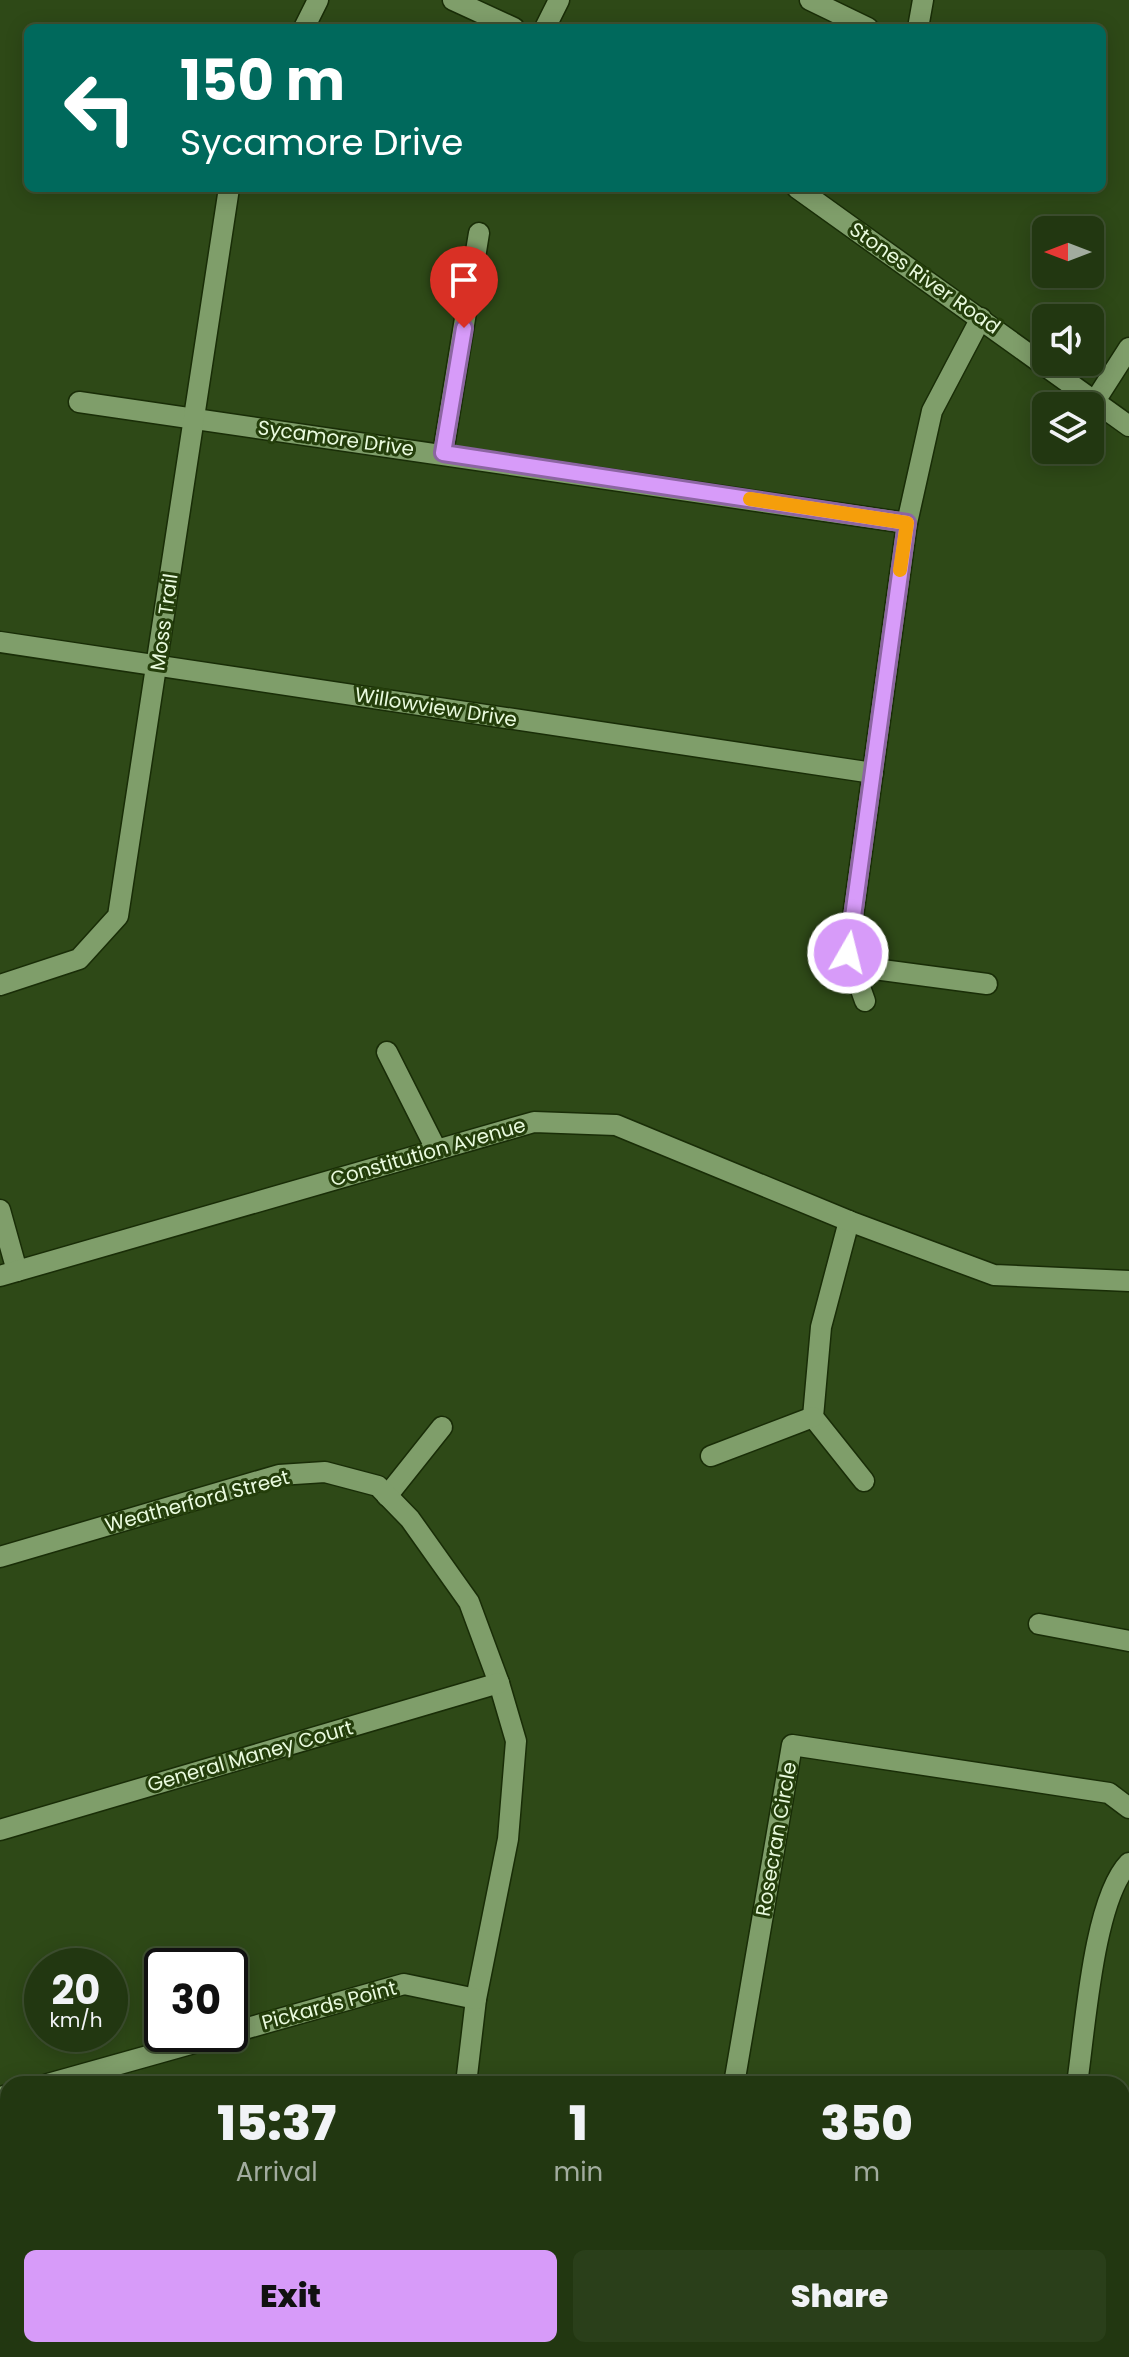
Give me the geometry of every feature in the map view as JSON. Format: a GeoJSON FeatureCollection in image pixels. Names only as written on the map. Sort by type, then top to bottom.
{"type":"FeatureCollection","features":[{"type":"Feature","properties":{"kind":"street"},"geometry":{"type":"LineString","coordinates":[[306,24],[318,0]]}},
{"type":"Feature","properties":{"kind":"street"},"geometry":{"type":"LineString","coordinates":[[453,0],[505,24]]}},
{"type":"Feature","properties":{"kind":"street"},"geometry":{"type":"LineString","coordinates":[[547,24],[559,0]]}},
{"type":"Feature","properties":{"kind":"street"},"geometry":{"type":"LineString","coordinates":[[810,0],[860,24]]}},
{"type":"Feature","properties":{"kind":"street"},"geometry":{"type":"LineString","coordinates":[[919,24],[923,0]]}},
{"type":"Feature","properties":{"kind":"street","name":"Moss Trail"},"geometry":{"type":"LineString","coordinates":[[0,985],[79,959],[118,916],[228,192]]}},
{"type":"Feature","properties":{"kind":"street","name":"Stones River Road"},"geometry":{"type":"LineString","coordinates":[[803,192],[1083,392]]}},
{"type":"Feature","properties":{"kind":"street"},"geometry":{"type":"LineString","coordinates":[[443,453],[479,233]]}},
{"type":"Feature","properties":{"kind":"street"},"geometry":{"type":"LineString","coordinates":[[865,1001],[848,953],[907,523],[932,411],[981,318]]}},
{"type":"Feature","properties":{"kind":"street"},"geometry":{"type":"LineString","coordinates":[[1101,392],[1129,348]]}},
{"type":"Feature","properties":{"kind":"street","name":"Sycamore Drive"},"geometry":{"type":"LineString","coordinates":[[79,402],[907,523]]}},
{"type":"Feature","properties":{"kind":"street","name":"Stones River Road"},"geometry":{"type":"LineString","coordinates":[[1104,408],[1129,426]]}},
{"type":"Feature","properties":{"kind":"street","name":"Willowview Drive"},"geometry":{"type":"LineString","coordinates":[[0,642],[873,773]]}},
{"type":"Feature","properties":{"kind":"street"},"geometry":{"type":"LineString","coordinates":[[852,966],[987,984]]}},
{"type":"Feature","properties":{"kind":"street"},"geometry":{"type":"LineString","coordinates":[[387,1052],[436,1149]]}},
{"type":"Feature","properties":{"kind":"street","name":"Constitution Avenue"},"geometry":{"type":"LineString","coordinates":[[8,1274],[534,1122],[616,1125],[849,1221],[994,1275],[1129,1281]]}},
{"type":"Feature","properties":{"kind":"street"},"geometry":{"type":"LineString","coordinates":[[0,1210],[8,1274]]}},
{"type":"Feature","properties":{"kind":"street"},"geometry":{"type":"LineString","coordinates":[[849,1221],[821,1327],[813,1417],[864,1481]]}},
{"type":"Feature","properties":{"kind":"street"},"geometry":{"type":"LineString","coordinates":[[711,1456],[813,1417]]}},
{"type":"Feature","properties":{"kind":"street"},"geometry":{"type":"LineString","coordinates":[[387,1496],[442,1427]]}},
{"type":"Feature","properties":{"kind":"street","name":"Weatherford Street"},"geometry":{"type":"LineString","coordinates":[[0,1557],[279,1475],[325,1472],[378,1486],[410,1519],[469,1602],[499,1683],[516,1741],[508,1839],[476,1999],[467,2076]]}},
{"type":"Feature","properties":{"kind":"street"},"geometry":{"type":"LineString","coordinates":[[1039,1624],[1129,1641]]}},
{"type":"Feature","properties":{"kind":"street","name":"General Maney Court"},"geometry":{"type":"LineString","coordinates":[[0,1830],[499,1683]]}},
{"type":"Feature","properties":{"kind":"street","name":"Rosecran Circle"},"geometry":{"type":"LineString","coordinates":[[735,2076],[792,1745],[1109,1793],[1129,1808]]}},
{"type":"Feature","properties":{"kind":"street"},"geometry":{"type":"LineString","coordinates":[[1078,2076],[1099,1931],[1119,1873],[1129,1863]]}},
{"type":"Feature","properties":{"kind":"street","name":"Pickards Point"},"geometry":{"type":"LineString","coordinates":[[248,2027],[404,1984],[476,1999]]}},
{"type":"Feature","properties":{"kind":"street","name":"Pickards Point"},"geometry":{"type":"LineString","coordinates":[[76,2076],[161,2052]]}},
{"type":"Feature","properties":{"kind":"slow traffic"},"geometry":{"type":"LineString","coordinates":[[750,499],[907,523],[900,570]]}},
{"type":"Feature","properties":{"kind":"route"},"geometry":{"type":"LineString","coordinates":[[464,328],[443,453],[907,523],[848,953]]}}]}
